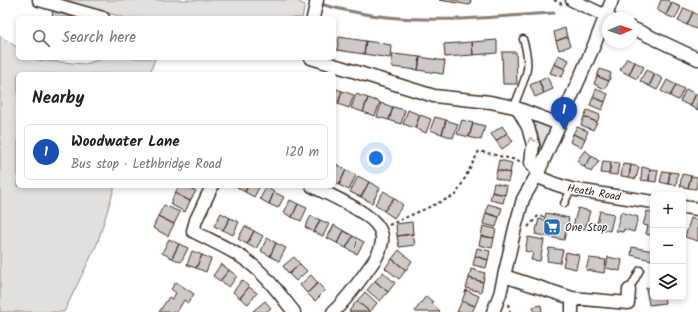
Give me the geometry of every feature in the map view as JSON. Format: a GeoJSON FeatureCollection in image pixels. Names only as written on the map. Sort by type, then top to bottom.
{"type":"FeatureCollection","features":[{"type":"Feature","properties":{"kind":"street"},"geometry":{"type":"LineString","coordinates":[[39,0],[96,16]]}},
{"type":"Feature","properties":{"kind":"street"},"geometry":{"type":"LineString","coordinates":[[572,0],[602,15]]}},
{"type":"Feature","properties":{"kind":"street"},"geometry":{"type":"LineString","coordinates":[[608,12],[612,0]]}},
{"type":"Feature","properties":{"kind":"street"},"geometry":{"type":"LineString","coordinates":[[493,312],[500,294],[523,200],[535,170],[559,124],[602,28]]}},
{"type":"Feature","properties":{"kind":"street"},"geometry":{"type":"LineString","coordinates":[[638,31],[698,58]]}},
{"type":"Feature","properties":{"kind":"street"},"geometry":{"type":"LineString","coordinates":[[317,60],[434,96],[490,102],[516,108],[559,124]]}},
{"type":"Feature","properties":{"kind":"street"},"geometry":{"type":"LineString","coordinates":[[516,108],[528,127],[533,145],[535,170]]}},
{"type":"Feature","properties":{"kind":"street","name":"Heath Road"},"geometry":{"type":"LineString","coordinates":[[535,170],[554,184],[571,189],[650,202]]}},
{"type":"Feature","properties":{"kind":"street"},"geometry":{"type":"LineString","coordinates":[[211,188],[196,220],[193,231],[242,257],[255,267],[266,277],[294,312]]}},
{"type":"Feature","properties":{"kind":"street"},"geometry":{"type":"LineString","coordinates":[[316,188],[363,213],[374,221],[380,228],[382,236],[382,244],[379,254],[343,303],[333,312]]}},
{"type":"Feature","properties":{"kind":"street"},"geometry":{"type":"LineString","coordinates":[[686,207],[698,209]]}},
{"type":"Feature","properties":{"kind":"street"},"geometry":{"type":"LineString","coordinates":[[504,276],[572,298],[628,303],[629,290]]}},
{"type":"Feature","properties":{"kind":"street"},"geometry":{"type":"LineString","coordinates":[[572,298],[572,312]]}},
{"type":"Feature","properties":{"kind":"lane"},"geometry":{"type":"LineString","coordinates":[[516,108],[528,66],[527,54],[523,39]]}},
{"type":"Feature","properties":{"kind":"lane"},"geometry":{"type":"LineString","coordinates":[[564,204],[571,189]]}},
{"type":"Feature","properties":{"kind":"lane"},"geometry":{"type":"LineString","coordinates":[[629,290],[640,270]]}},
{"type":"Feature","properties":{"kind":"path"},"geometry":{"type":"LineString","coordinates":[[380,228],[456,195],[479,151],[535,170]]}},
{"type":"Feature","properties":{"kind":"path"},"geometry":{"type":"LineString","coordinates":[[528,226],[539,215],[543,217],[542,220]]}},
{"type":"Feature","properties":{"kind":"shaded area"},"geometry":{"type":"Polygon","coordinates":[[[60,0],[295,0],[305,5],[302,16],[119,16],[60,0]]]}},
{"type":"Feature","properties":{"kind":"shaded area"},"geometry":{"type":"Polygon","coordinates":[[[0,36],[16,47],[16,60],[85,64],[98,60],[154,60],[151,72],[16,72],[16,188],[114,188],[97,244],[64,312],[0,312],[0,36]]]}},
{"type":"Feature","properties":{"kind":"shaded area"},"geometry":{"type":"Polygon","coordinates":[[[531,120],[552,128],[542,151],[538,134],[531,120]]]}},
{"type":"Feature","properties":{"kind":"building"},"geometry":{"type":"Polygon","coordinates":[[[439,0],[471,0],[470,5],[439,0]]]}},
{"type":"Feature","properties":{"kind":"building"},"geometry":{"type":"Polygon","coordinates":[[[661,0],[667,0],[672,3],[666,15],[657,10],[661,0]]]}},
{"type":"Feature","properties":{"kind":"building"},"geometry":{"type":"Polygon","coordinates":[[[672,3],[681,7],[675,19],[666,15],[672,3]]]}},
{"type":"Feature","properties":{"kind":"building"},"geometry":{"type":"Polygon","coordinates":[[[684,8],[693,12],[687,25],[678,21],[684,8]]]}},
{"type":"Feature","properties":{"kind":"building"},"geometry":{"type":"Polygon","coordinates":[[[53,9],[74,13],[73,16],[52,16],[53,9]]]}},
{"type":"Feature","properties":{"kind":"building"},"geometry":{"type":"Polygon","coordinates":[[[693,12],[698,15],[698,25],[696,29],[687,25],[693,12]]]}},
{"type":"Feature","properties":{"kind":"building"},"geometry":{"type":"Polygon","coordinates":[[[565,28],[567,37],[556,41],[554,32],[565,28]]]}},
{"type":"Feature","properties":{"kind":"building"},"geometry":{"type":"Polygon","coordinates":[[[339,37],[366,41],[364,54],[337,50],[339,37]]]}},
{"type":"Feature","properties":{"kind":"building"},"geometry":{"type":"Polygon","coordinates":[[[567,37],[570,46],[559,50],[556,41],[567,37]]]}},
{"type":"Feature","properties":{"kind":"building"},"geometry":{"type":"Polygon","coordinates":[[[497,40],[497,53],[473,55],[472,42],[497,40]]]}},
{"type":"Feature","properties":{"kind":"building"},"geometry":{"type":"Polygon","coordinates":[[[366,41],[391,45],[390,58],[364,54],[366,41]]]}},
{"type":"Feature","properties":{"kind":"building"},"geometry":{"type":"Polygon","coordinates":[[[472,42],[473,55],[445,57],[444,44],[472,42]]]}},
{"type":"Feature","properties":{"kind":"building"},"geometry":{"type":"Polygon","coordinates":[[[502,52],[516,52],[517,84],[503,84],[502,52]]]}},
{"type":"Feature","properties":{"kind":"building"},"geometry":{"type":"Polygon","coordinates":[[[393,54],[420,57],[418,70],[391,67],[393,54]]]}},
{"type":"Feature","properties":{"kind":"building"},"geometry":{"type":"Polygon","coordinates":[[[558,55],[569,60],[565,69],[554,64],[558,55]]]}},
{"type":"Feature","properties":{"kind":"building"},"geometry":{"type":"Polygon","coordinates":[[[420,57],[445,61],[443,74],[418,70],[420,57]]]}},
{"type":"Feature","properties":{"kind":"building"},"geometry":{"type":"Polygon","coordinates":[[[627,58],[635,62],[629,75],[620,70],[627,58]]]}},
{"type":"Feature","properties":{"kind":"building"},"geometry":{"type":"Polygon","coordinates":[[[635,62],[644,67],[637,79],[629,75],[635,62]]]}},
{"type":"Feature","properties":{"kind":"building"},"geometry":{"type":"Polygon","coordinates":[[[554,64],[565,69],[562,77],[550,73],[554,64]]]}},
{"type":"Feature","properties":{"kind":"building"},"geometry":{"type":"Polygon","coordinates":[[[600,69],[611,73],[609,81],[597,76],[600,69]]]}},
{"type":"Feature","properties":{"kind":"building"},"geometry":{"type":"Polygon","coordinates":[[[646,70],[655,74],[649,86],[640,81],[646,70]]]}},
{"type":"Feature","properties":{"kind":"building"},"geometry":{"type":"Polygon","coordinates":[[[655,74],[663,79],[657,90],[649,86],[655,74]]]}},
{"type":"Feature","properties":{"kind":"building"},"geometry":{"type":"Polygon","coordinates":[[[597,76],[609,81],[605,89],[594,84],[597,76]]]}},
{"type":"Feature","properties":{"kind":"building"},"geometry":{"type":"Polygon","coordinates":[[[547,77],[553,89],[544,93],[539,81],[547,77]]]}},
{"type":"Feature","properties":{"kind":"building"},"geometry":{"type":"Polygon","coordinates":[[[667,80],[676,85],[670,96],[661,91],[667,80]]]}},
{"type":"Feature","properties":{"kind":"building"},"geometry":{"type":"Polygon","coordinates":[[[539,81],[544,93],[535,97],[530,85],[539,81]]]}},
{"type":"Feature","properties":{"kind":"building"},"geometry":{"type":"Polygon","coordinates":[[[676,85],[684,89],[678,100],[670,96],[676,85]]]}},
{"type":"Feature","properties":{"kind":"building"},"geometry":{"type":"Polygon","coordinates":[[[336,89],[342,91],[338,104],[336,104],[336,89]]]}},
{"type":"Feature","properties":{"kind":"building"},"geometry":{"type":"Polygon","coordinates":[[[596,89],[608,94],[605,102],[593,97],[596,89]]]}},
{"type":"Feature","properties":{"kind":"building"},"geometry":{"type":"Polygon","coordinates":[[[686,89],[696,94],[690,106],[680,101],[686,89]]]}},
{"type":"Feature","properties":{"kind":"building"},"geometry":{"type":"Polygon","coordinates":[[[342,91],[354,95],[349,108],[338,104],[342,91]]]}},
{"type":"Feature","properties":{"kind":"building"},"geometry":{"type":"Polygon","coordinates":[[[356,94],[368,98],[363,112],[351,108],[356,94]]]}},
{"type":"Feature","properties":{"kind":"building"},"geometry":{"type":"Polygon","coordinates":[[[696,94],[698,95],[698,110],[690,106],[696,94]]]}},
{"type":"Feature","properties":{"kind":"building"},"geometry":{"type":"Polygon","coordinates":[[[593,97],[605,102],[602,110],[590,105],[593,97]]]}},
{"type":"Feature","properties":{"kind":"building"},"geometry":{"type":"Polygon","coordinates":[[[368,98],[380,102],[375,116],[363,112],[368,98]]]}},
{"type":"Feature","properties":{"kind":"building"},"geometry":{"type":"Polygon","coordinates":[[[381,103],[393,107],[389,120],[377,117],[381,103]]]}},
{"type":"Feature","properties":{"kind":"building"},"geometry":{"type":"Polygon","coordinates":[[[393,107],[405,110],[401,124],[389,120],[393,107]]]}},
{"type":"Feature","properties":{"kind":"building"},"geometry":{"type":"Polygon","coordinates":[[[408,110],[420,115],[415,128],[403,124],[408,110]]]}},
{"type":"Feature","properties":{"kind":"building"},"geometry":{"type":"Polygon","coordinates":[[[587,110],[600,115],[597,122],[584,117],[587,110]]]}},
{"type":"Feature","properties":{"kind":"building"},"geometry":{"type":"Polygon","coordinates":[[[420,115],[431,119],[426,133],[415,128],[420,115]]]}},
{"type":"Feature","properties":{"kind":"building"},"geometry":{"type":"Polygon","coordinates":[[[435,117],[446,120],[442,134],[430,130],[435,117]]]}},
{"type":"Feature","properties":{"kind":"building"},"geometry":{"type":"Polygon","coordinates":[[[584,117],[597,122],[593,130],[581,125],[584,117]]]}},
{"type":"Feature","properties":{"kind":"building"},"geometry":{"type":"Polygon","coordinates":[[[446,120],[458,124],[453,138],[442,134],[446,120]]]}},
{"type":"Feature","properties":{"kind":"building"},"geometry":{"type":"Polygon","coordinates":[[[462,120],[473,123],[469,137],[457,134],[462,120]]]}},
{"type":"Feature","properties":{"kind":"building"},"geometry":{"type":"Polygon","coordinates":[[[473,123],[485,126],[481,140],[469,137],[473,123]]]}},
{"type":"Feature","properties":{"kind":"building"},"geometry":{"type":"Polygon","coordinates":[[[502,126],[507,133],[496,141],[491,134],[502,126]]]}},
{"type":"Feature","properties":{"kind":"building"},"geometry":{"type":"Polygon","coordinates":[[[577,127],[588,131],[585,139],[573,134],[577,127]]]}},
{"type":"Feature","properties":{"kind":"building"},"geometry":{"type":"Polygon","coordinates":[[[507,133],[513,141],[502,149],[496,141],[507,133]]]}},
{"type":"Feature","properties":{"kind":"building"},"geometry":{"type":"Polygon","coordinates":[[[573,134],[585,139],[581,147],[570,142],[573,134]]]}},
{"type":"Feature","properties":{"kind":"building"},"geometry":{"type":"Polygon","coordinates":[[[585,150],[592,156],[584,167],[577,161],[585,150]]]}},
{"type":"Feature","properties":{"kind":"building"},"geometry":{"type":"Polygon","coordinates":[[[592,156],[599,161],[591,172],[584,167],[592,156]]]}},
{"type":"Feature","properties":{"kind":"building"},"geometry":{"type":"Polygon","coordinates":[[[499,160],[512,163],[510,173],[497,170],[499,160]]]}},
{"type":"Feature","properties":{"kind":"building"},"geometry":{"type":"Polygon","coordinates":[[[603,161],[611,162],[609,174],[601,173],[603,161]]]}},
{"type":"Feature","properties":{"kind":"building"},"geometry":{"type":"Polygon","coordinates":[[[611,162],[619,163],[617,175],[609,174],[611,162]]]}},
{"type":"Feature","properties":{"kind":"building"},"geometry":{"type":"Polygon","coordinates":[[[336,164],[346,170],[339,185],[336,183],[336,164]]]}},
{"type":"Feature","properties":{"kind":"building"},"geometry":{"type":"Polygon","coordinates":[[[623,164],[631,165],[629,177],[621,176],[623,164]]]}},
{"type":"Feature","properties":{"kind":"building"},"geometry":{"type":"Polygon","coordinates":[[[631,165],[639,167],[636,179],[629,177],[631,165]]]}},
{"type":"Feature","properties":{"kind":"building"},"geometry":{"type":"Polygon","coordinates":[[[642,167],[650,169],[649,181],[641,180],[642,167]]]}},
{"type":"Feature","properties":{"kind":"building"},"geometry":{"type":"Polygon","coordinates":[[[650,169],[658,170],[656,182],[649,181],[650,169]]]}},
{"type":"Feature","properties":{"kind":"building"},"geometry":{"type":"Polygon","coordinates":[[[346,170],[356,175],[349,190],[339,185],[346,170]]]}},
{"type":"Feature","properties":{"kind":"building"},"geometry":{"type":"Polygon","coordinates":[[[497,170],[510,173],[508,182],[495,178],[497,170]]]}},
{"type":"Feature","properties":{"kind":"building"},"geometry":{"type":"Polygon","coordinates":[[[663,171],[670,172],[668,184],[660,182],[663,171]]]}},
{"type":"Feature","properties":{"kind":"building"},"geometry":{"type":"Polygon","coordinates":[[[670,172],[678,173],[676,185],[668,184],[670,172]]]}},
{"type":"Feature","properties":{"kind":"building"},"geometry":{"type":"Polygon","coordinates":[[[682,174],[691,176],[688,188],[680,186],[682,174]]]}},
{"type":"Feature","properties":{"kind":"building"},"geometry":{"type":"Polygon","coordinates":[[[358,176],[369,182],[361,197],[350,192],[358,176]]]}},
{"type":"Feature","properties":{"kind":"building"},"geometry":{"type":"Polygon","coordinates":[[[691,176],[698,177],[696,189],[688,188],[691,176]]]}},
{"type":"Feature","properties":{"kind":"building"},"geometry":{"type":"Polygon","coordinates":[[[369,182],[380,188],[372,203],[361,197],[369,182]]]}},
{"type":"Feature","properties":{"kind":"building"},"geometry":{"type":"Polygon","coordinates":[[[494,183],[507,186],[505,195],[492,192],[494,183]]]}},
{"type":"Feature","properties":{"kind":"building"},"geometry":{"type":"Polygon","coordinates":[[[178,188],[190,188],[196,191],[190,201],[175,193],[178,188]]]}},
{"type":"Feature","properties":{"kind":"building"},"geometry":{"type":"Polygon","coordinates":[[[239,188],[247,188],[245,192],[239,188]]]}},
{"type":"Feature","properties":{"kind":"building"},"geometry":{"type":"Polygon","coordinates":[[[247,188],[259,188],[254,197],[245,192],[247,188]]]}},
{"type":"Feature","properties":{"kind":"building"},"geometry":{"type":"Polygon","coordinates":[[[266,188],[274,192],[269,204],[260,199],[266,188]]]}},
{"type":"Feature","properties":{"kind":"building"},"geometry":{"type":"Polygon","coordinates":[[[384,191],[394,198],[384,211],[375,204],[384,191]]]}},
{"type":"Feature","properties":{"kind":"building"},"geometry":{"type":"Polygon","coordinates":[[[274,192],[284,197],[278,208],[269,204],[274,192]]]}},
{"type":"Feature","properties":{"kind":"building"},"geometry":{"type":"Polygon","coordinates":[[[492,192],[505,195],[503,203],[490,200],[492,192]]]}},
{"type":"Feature","properties":{"kind":"building"},"geometry":{"type":"Polygon","coordinates":[[[175,193],[190,201],[185,212],[170,204],[175,193]]]}},
{"type":"Feature","properties":{"kind":"building"},"geometry":{"type":"Polygon","coordinates":[[[394,198],[403,205],[394,218],[384,211],[394,198]]]}},
{"type":"Feature","properties":{"kind":"building"},"geometry":{"type":"Polygon","coordinates":[[[290,200],[298,204],[292,217],[284,213],[290,200]]]}},
{"type":"Feature","properties":{"kind":"building"},"geometry":{"type":"Polygon","coordinates":[[[298,204],[307,208],[301,221],[292,217],[298,204]]]}},
{"type":"Feature","properties":{"kind":"building"},"geometry":{"type":"Polygon","coordinates":[[[488,204],[502,208],[499,217],[486,213],[488,204]]]}},
{"type":"Feature","properties":{"kind":"building"},"geometry":{"type":"Polygon","coordinates":[[[164,205],[180,212],[174,224],[158,216],[164,205]]]}},
{"type":"Feature","properties":{"kind":"building"},"geometry":{"type":"Polygon","coordinates":[[[578,208],[590,211],[585,229],[573,226],[578,208]]]}},
{"type":"Feature","properties":{"kind":"building"},"geometry":{"type":"Polygon","coordinates":[[[600,211],[614,214],[610,231],[596,228],[600,211]]]}},
{"type":"Feature","properties":{"kind":"building"},"geometry":{"type":"Polygon","coordinates":[[[647,211],[650,212],[650,235],[646,234],[648,226],[643,225],[647,211]]]}},
{"type":"Feature","properties":{"kind":"building"},"geometry":{"type":"Polygon","coordinates":[[[621,212],[638,217],[634,232],[624,229],[623,232],[616,231],[621,212]]]}},
{"type":"Feature","properties":{"kind":"building"},"geometry":{"type":"Polygon","coordinates":[[[221,213],[230,218],[223,230],[214,226],[221,213]]]}},
{"type":"Feature","properties":{"kind":"building"},"geometry":{"type":"Polygon","coordinates":[[[486,213],[499,217],[496,227],[483,224],[486,213]]]}},
{"type":"Feature","properties":{"kind":"building","name":"One Stop"},"geometry":{"type":"Polygon","coordinates":[[[546,213],[569,218],[564,240],[535,234],[539,219],[544,220],[546,213]]]}},
{"type":"Feature","properties":{"kind":"building"},"geometry":{"type":"Polygon","coordinates":[[[158,216],[174,224],[168,236],[153,228],[158,216]]]}},
{"type":"Feature","properties":{"kind":"building"},"geometry":{"type":"Polygon","coordinates":[[[311,216],[320,220],[314,232],[305,227],[311,216]]]}},
{"type":"Feature","properties":{"kind":"building"},"geometry":{"type":"Polygon","coordinates":[[[230,218],[239,222],[233,235],[223,230],[230,218]]]}},
{"type":"Feature","properties":{"kind":"building"},"geometry":{"type":"Polygon","coordinates":[[[691,218],[698,221],[698,241],[686,237],[691,218]]]}},
{"type":"Feature","properties":{"kind":"building"},"geometry":{"type":"Polygon","coordinates":[[[320,220],[329,224],[323,236],[314,232],[320,220]]]}},
{"type":"Feature","properties":{"kind":"building"},"geometry":{"type":"Polygon","coordinates":[[[412,222],[413,234],[397,236],[396,224],[412,222]]]}},
{"type":"Feature","properties":{"kind":"building"},"geometry":{"type":"Polygon","coordinates":[[[334,225],[344,231],[337,243],[327,238],[334,225]]]}},
{"type":"Feature","properties":{"kind":"building"},"geometry":{"type":"Polygon","coordinates":[[[245,226],[254,231],[247,244],[238,239],[245,226]]]}},
{"type":"Feature","properties":{"kind":"building"},"geometry":{"type":"Polygon","coordinates":[[[483,226],[496,229],[494,238],[481,236],[483,226]]]}},
{"type":"Feature","properties":{"kind":"building"},"geometry":{"type":"Polygon","coordinates":[[[254,231],[263,236],[256,249],[247,244],[254,231]]]}},
{"type":"Feature","properties":{"kind":"building"},"geometry":{"type":"Polygon","coordinates":[[[344,231],[353,236],[346,248],[337,243],[344,231]]]}},
{"type":"Feature","properties":{"kind":"building"},"geometry":{"type":"Polygon","coordinates":[[[413,234],[415,245],[399,247],[397,236],[413,234]]]}},
{"type":"Feature","properties":{"kind":"building"},"geometry":{"type":"Polygon","coordinates":[[[353,236],[364,242],[357,254],[346,248],[353,236]]]}},
{"type":"Feature","properties":{"kind":"building"},"geometry":{"type":"Polygon","coordinates":[[[481,236],[494,238],[492,248],[479,245],[481,236]]]}},
{"type":"Feature","properties":{"kind":"building"},"geometry":{"type":"Polygon","coordinates":[[[528,237],[544,240],[540,261],[531,260],[533,253],[525,251],[528,237]]]}},
{"type":"Feature","properties":{"kind":"building"},"geometry":{"type":"Polygon","coordinates":[[[267,238],[276,243],[270,256],[261,251],[267,238]]]}},
{"type":"Feature","properties":{"kind":"building"},"geometry":{"type":"Polygon","coordinates":[[[169,239],[179,244],[172,258],[162,253],[169,239]]]}},
{"type":"Feature","properties":{"kind":"building"},"geometry":{"type":"Polygon","coordinates":[[[276,243],[286,248],[279,261],[270,256],[276,243]]]}},
{"type":"Feature","properties":{"kind":"building"},"geometry":{"type":"Polygon","coordinates":[[[179,244],[188,248],[181,262],[172,258],[179,244]]]}},
{"type":"Feature","properties":{"kind":"building"},"geometry":{"type":"Polygon","coordinates":[[[632,247],[650,250],[650,260],[631,255],[632,247]]]}},
{"type":"Feature","properties":{"kind":"building"},"geometry":{"type":"Polygon","coordinates":[[[477,248],[490,251],[488,260],[475,256],[477,248]]]}},
{"type":"Feature","properties":{"kind":"building"},"geometry":{"type":"Polygon","coordinates":[[[549,248],[563,250],[560,263],[547,261],[549,248]]]}},
{"type":"Feature","properties":{"kind":"building"},"geometry":{"type":"Polygon","coordinates":[[[399,250],[412,261],[406,270],[392,259],[399,250]]]}},
{"type":"Feature","properties":{"kind":"building"},"geometry":{"type":"Polygon","coordinates":[[[192,251],[202,255],[196,268],[187,265],[192,251]]]}},
{"type":"Feature","properties":{"kind":"building"},"geometry":{"type":"Polygon","coordinates":[[[566,252],[579,255],[576,269],[563,266],[566,252]]]}},
{"type":"Feature","properties":{"kind":"building"},"geometry":{"type":"Polygon","coordinates":[[[202,255],[211,259],[206,272],[196,268],[202,255]]]}},
{"type":"Feature","properties":{"kind":"building"},"geometry":{"type":"Polygon","coordinates":[[[475,256],[488,260],[486,268],[473,265],[475,256]]]}},
{"type":"Feature","properties":{"kind":"building"},"geometry":{"type":"Polygon","coordinates":[[[294,257],[300,264],[289,274],[283,266],[294,257]]]}},
{"type":"Feature","properties":{"kind":"building"},"geometry":{"type":"Polygon","coordinates":[[[608,257],[622,260],[620,271],[606,268],[608,257]]]}},
{"type":"Feature","properties":{"kind":"building"},"geometry":{"type":"Polygon","coordinates":[[[589,258],[606,260],[604,273],[586,270],[589,258]]]}},
{"type":"Feature","properties":{"kind":"building"},"geometry":{"type":"Polygon","coordinates":[[[392,259],[406,270],[399,279],[385,268],[392,259]]]}},
{"type":"Feature","properties":{"kind":"building"},"geometry":{"type":"Polygon","coordinates":[[[221,264],[229,270],[220,281],[213,276],[221,264]]]}},
{"type":"Feature","properties":{"kind":"building"},"geometry":{"type":"Polygon","coordinates":[[[300,264],[307,271],[296,281],[289,274],[300,264]]]}},
{"type":"Feature","properties":{"kind":"building"},"geometry":{"type":"Polygon","coordinates":[[[471,269],[485,273],[483,282],[469,278],[471,269]]]}},
{"type":"Feature","properties":{"kind":"building"},"geometry":{"type":"Polygon","coordinates":[[[229,270],[237,276],[229,287],[220,281],[229,270]]]}},
{"type":"Feature","properties":{"kind":"building"},"geometry":{"type":"Polygon","coordinates":[[[383,272],[395,283],[388,292],[375,281],[383,272]]]}},
{"type":"Feature","properties":{"kind":"building"},"geometry":{"type":"Polygon","coordinates":[[[311,275],[318,283],[307,293],[300,285],[311,275]]]}},
{"type":"Feature","properties":{"kind":"building"},"geometry":{"type":"Polygon","coordinates":[[[469,278],[483,282],[481,292],[466,288],[469,278]]]}},
{"type":"Feature","properties":{"kind":"building"},"geometry":{"type":"Polygon","coordinates":[[[242,280],[249,287],[240,298],[233,292],[242,280]]]}},
{"type":"Feature","properties":{"kind":"building"},"geometry":{"type":"Polygon","coordinates":[[[375,281],[388,292],[380,301],[367,290],[375,281]]]}},
{"type":"Feature","properties":{"kind":"building"},"geometry":{"type":"Polygon","coordinates":[[[176,282],[194,294],[188,303],[184,300],[177,312],[159,312],[169,297],[172,299],[176,293],[171,289],[176,282]]]}},
{"type":"Feature","properties":{"kind":"building"},"geometry":{"type":"Polygon","coordinates":[[[318,283],[325,291],[315,301],[307,293],[318,283]]]}},
{"type":"Feature","properties":{"kind":"building"},"geometry":{"type":"Polygon","coordinates":[[[249,287],[257,293],[248,304],[240,298],[249,287]]]}},
{"type":"Feature","properties":{"kind":"building"},"geometry":{"type":"Polygon","coordinates":[[[650,287],[650,300],[664,300],[665,303],[649,305],[646,288],[650,287]]]}},
{"type":"Feature","properties":{"kind":"building"},"geometry":{"type":"Polygon","coordinates":[[[466,290],[479,296],[475,306],[462,301],[466,290]]]}},
{"type":"Feature","properties":{"kind":"building"},"geometry":{"type":"Polygon","coordinates":[[[365,292],[377,303],[370,312],[357,301],[365,292]]]}},
{"type":"Feature","properties":{"kind":"building"},"geometry":{"type":"Polygon","coordinates":[[[426,296],[433,302],[432,304],[440,311],[439,312],[415,311],[426,296]]]}},
{"type":"Feature","properties":{"kind":"building"},"geometry":{"type":"Polygon","coordinates":[[[265,301],[271,308],[266,312],[253,311],[265,301]]]}},
{"type":"Feature","properties":{"kind":"building"},"geometry":{"type":"Polygon","coordinates":[[[357,301],[370,312],[349,311],[357,301]]]}},
{"type":"Feature","properties":{"kind":"building"},"geometry":{"type":"Polygon","coordinates":[[[462,301],[475,306],[472,312],[457,312],[462,301]]]}},
{"type":"Feature","properties":{"kind":"building"},"geometry":{"type":"Polygon","coordinates":[[[541,305],[542,312],[534,312],[533,307],[541,305]]]}},
{"type":"Feature","properties":{"kind":"waterway"},"geometry":{"type":"LineString","coordinates":[[306,0],[314,2]]}},
{"type":"Feature","properties":{"kind":"waterway"},"geometry":{"type":"LineString","coordinates":[[320,4],[371,15],[410,19],[488,18],[554,13]]}},
{"type":"Feature","properties":{"kind":"place","name":"Woodwater Lane"},"geometry":{"type":"Point","coordinates":[564,130]}},
{"type":"Feature","properties":{"kind":"place","name":"One Stop"},"geometry":{"type":"Point","coordinates":[552,227]}}]}
